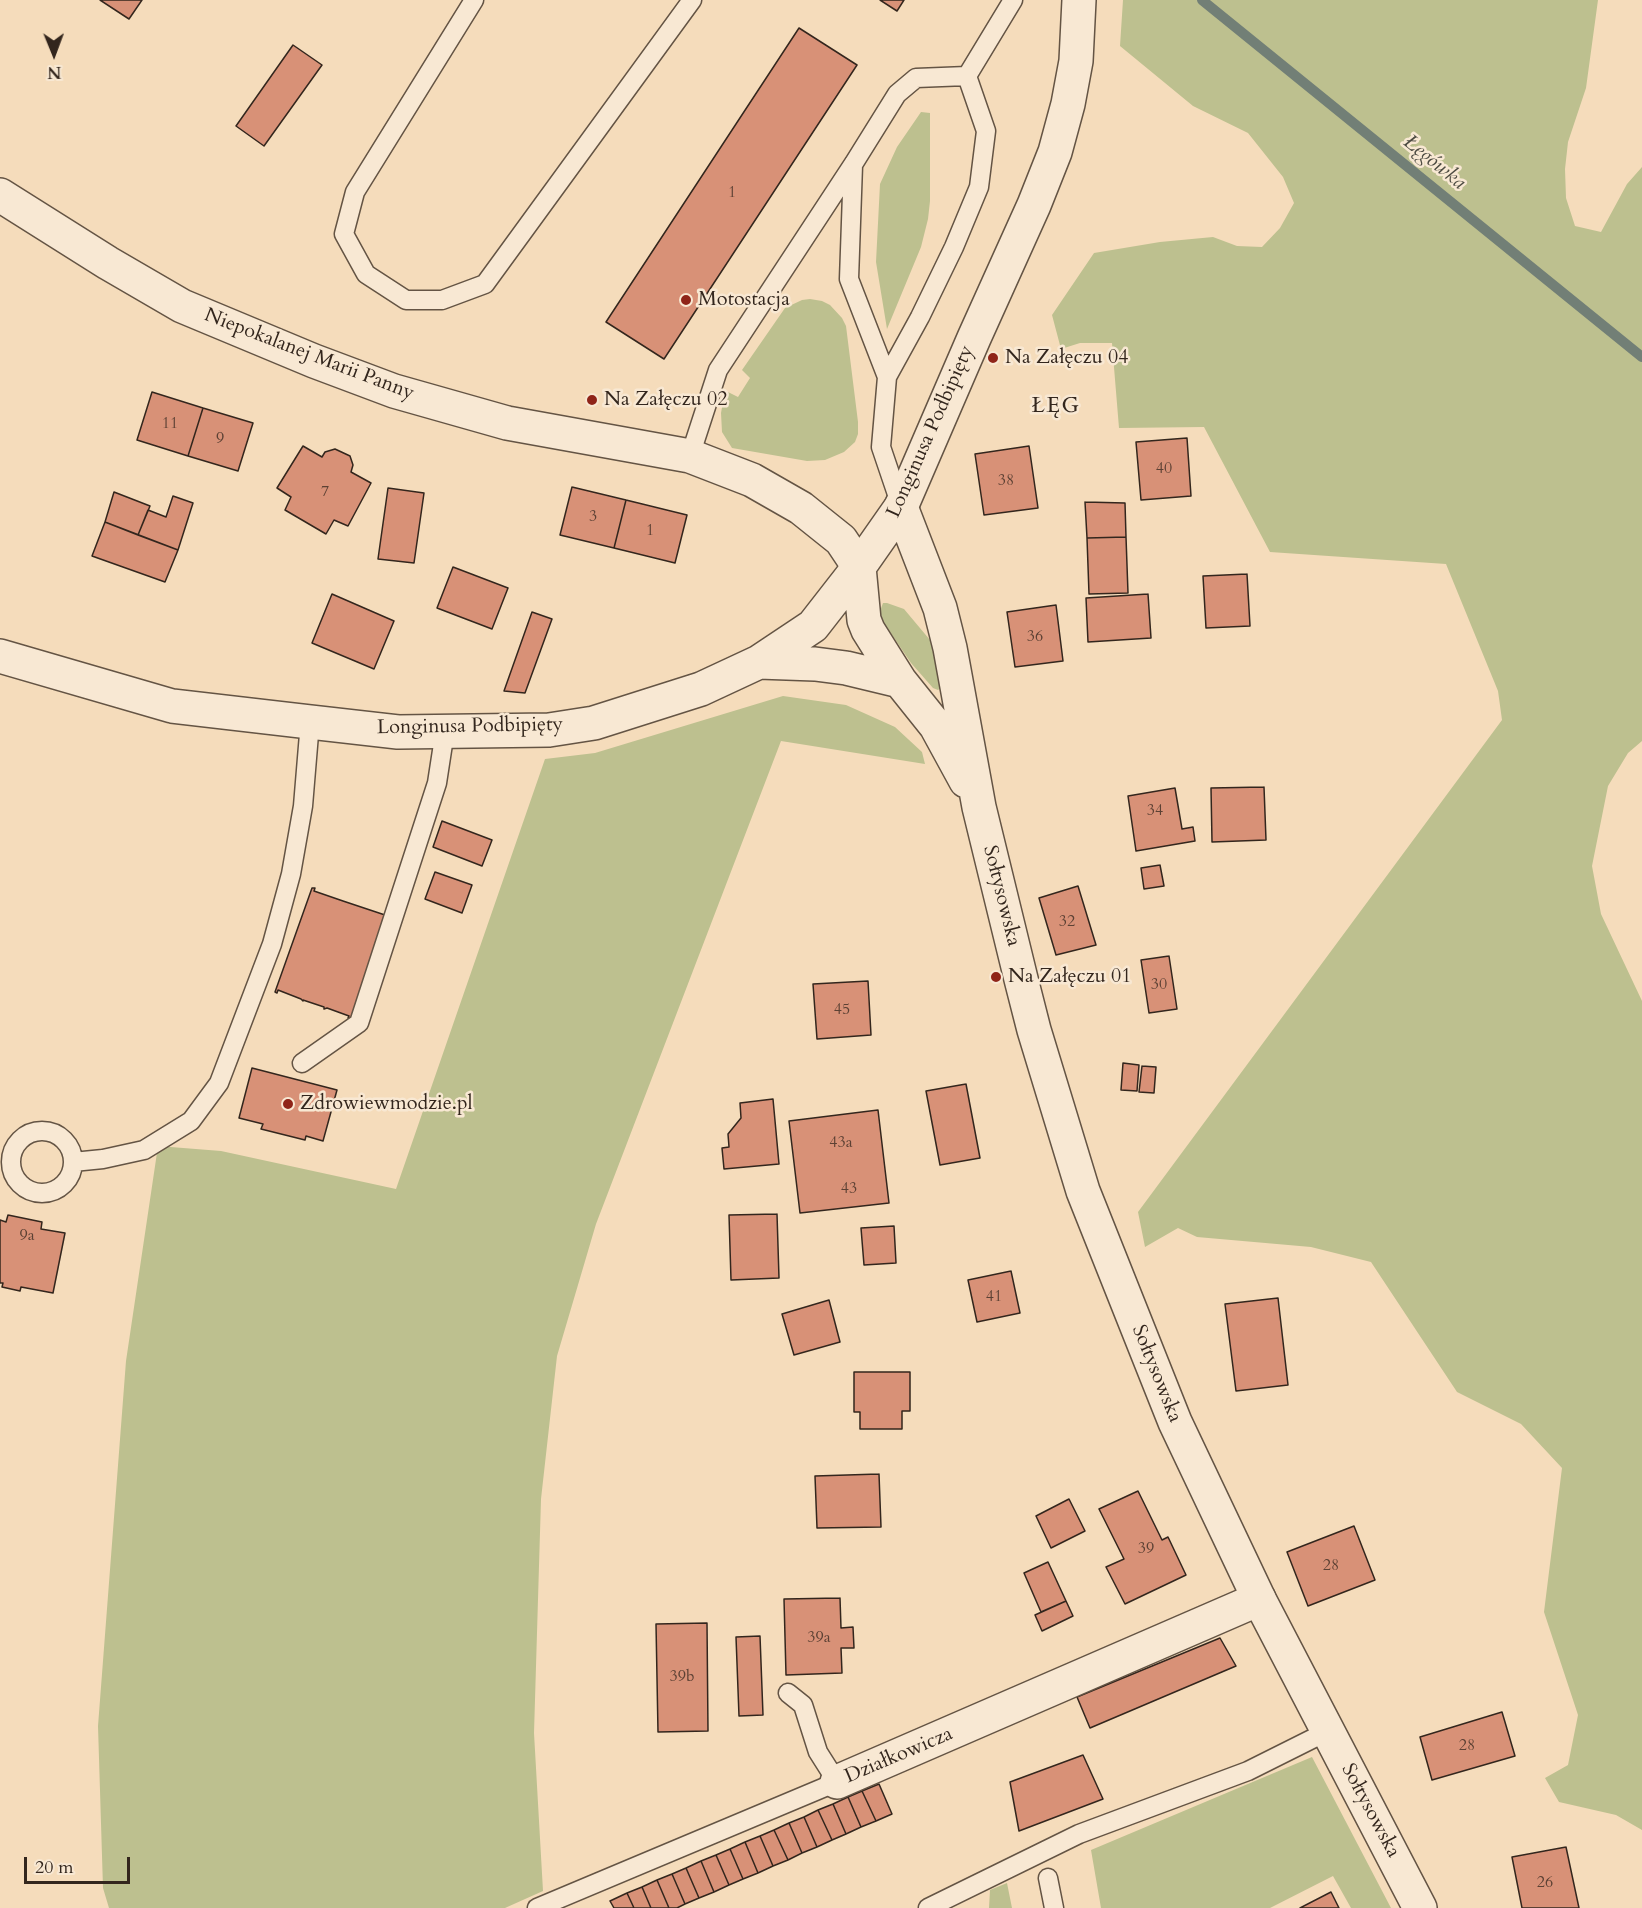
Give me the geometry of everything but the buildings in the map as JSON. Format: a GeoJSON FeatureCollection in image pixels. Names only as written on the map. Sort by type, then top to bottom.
{"type":"FeatureCollection","features":[{"type":"Feature","properties":{"kind":"street","name":"Longinusa Podbipięty"},"geometry":{"type":"LineString","coordinates":[[0,656],[171,706],[398,732],[549,730],[594,723],[701,689],[759,662],[813,626],[859,567],[901,507],[1034,205],[1055,152],[1068,104],[1076,61],[1079,0]]}},
{"type":"Feature","properties":{"kind":"street","name":"Niepokalanej Marii Panny"},"geometry":{"type":"LineString","coordinates":[[0,195],[108,263],[182,306],[314,361],[394,391],[507,423],[690,456],[752,480],[801,508],[841,540],[859,567]]}},
{"type":"Feature","properties":{"kind":"street","name":"Sołtysowska"},"geometry":{"type":"LineString","coordinates":[[901,507],[940,608],[950,648],[980,807],[1034,1030],[1083,1191],[1175,1422],[1259,1599],[1420,1908]]}},
{"type":"Feature","properties":{"kind":"street","name":"Sołtysowska"},"geometry":{"type":"LineString","coordinates":[[859,567],[864,620],[868,630],[900,681],[936,726],[980,807]]}},
{"type":"Feature","properties":{"kind":"street"},"geometry":{"type":"LineString","coordinates":[[759,662],[815,664],[846,668],[900,681]]}},
{"type":"Feature","properties":{"kind":"street","name":"Działkowicza"},"geometry":{"type":"LineString","coordinates":[[837,1782],[1259,1599]]}},
{"type":"Feature","properties":{"kind":"lane"},"geometry":{"type":"LineString","coordinates":[[474,0],[355,192],[344,234],[366,274],[406,300],[442,300],[485,284],[692,0]]}},
{"type":"Feature","properties":{"kind":"lane"},"geometry":{"type":"LineString","coordinates":[[967,76],[1013,0]]}},
{"type":"Feature","properties":{"kind":"lane"},"geometry":{"type":"LineString","coordinates":[[690,456],[718,370],[897,94],[916,78],[967,76]]}},
{"type":"Feature","properties":{"kind":"lane"},"geometry":{"type":"LineString","coordinates":[[901,507],[881,447],[887,377],[930,297],[979,188],[986,131],[967,76]]}},
{"type":"Feature","properties":{"kind":"lane"},"geometry":{"type":"LineString","coordinates":[[854,163],[849,279],[887,377]]}},
{"type":"Feature","properties":{"kind":"lane"},"geometry":{"type":"LineString","coordinates":[[73,1162],[103,1159],[144,1150],[191,1121],[219,1083],[272,944],[291,874],[303,806],[310,722]]}},
{"type":"Feature","properties":{"kind":"lane"},"geometry":{"type":"LineString","coordinates":[[302,1062],[359,1023],[437,783],[445,731]]}},
{"type":"Feature","properties":{"kind":"lane"},"geometry":{"type":"LineString","coordinates":[[788,1693],[803,1705],[818,1752],[837,1782]]}},
{"type":"Feature","properties":{"kind":"lane"},"geometry":{"type":"LineString","coordinates":[[928,1908],[1079,1834],[1248,1771],[1328,1731]]}},
{"type":"Feature","properties":{"kind":"lane","name":"Działkowicza"},"geometry":{"type":"LineString","coordinates":[[537,1908],[837,1782]]}},
{"type":"Feature","properties":{"kind":"lane"},"geometry":{"type":"LineString","coordinates":[[1048,1878],[1054,1908]]}},
{"type":"Feature","properties":{"kind":"green space"},"geometry":{"type":"Polygon","coordinates":[[[1123,0],[1598,0],[1586,88],[1568,142],[1565,169],[1566,198],[1575,226],[1601,232],[1627,184],[1642,167],[1642,741],[1628,753],[1608,786],[1592,866],[1601,914],[1642,1001],[1642,1830],[1616,1815],[1559,1802],[1545,1778],[1568,1765],[1578,1715],[1544,1612],[1562,1468],[1521,1424],[1457,1392],[1371,1262],[1311,1247],[1197,1237],[1178,1228],[1145,1247],[1138,1212],[1502,720],[1498,691],[1446,564],[1270,552],[1204,427],[1119,428],[1112,343],[1080,343],[1061,349],[1052,315],[1094,253],[1160,242],[1213,237],[1237,246],[1262,247],[1280,228],[1294,203],[1283,177],[1248,133],[1193,106],[1120,46],[1123,0]]]}},
{"type":"Feature","properties":{"kind":"green space"},"geometry":{"type":"Polygon","coordinates":[[[921,112],[930,113],[928,219],[921,247],[887,329],[876,262],[880,184],[897,147],[921,112]]]}},
{"type":"Feature","properties":{"kind":"green space"},"geometry":{"type":"Polygon","coordinates":[[[810,299],[830,305],[846,326],[858,422],[855,442],[844,452],[825,460],[807,461],[732,448],[722,432],[721,413],[728,392],[738,397],[750,378],[742,370],[785,308],[810,299]]]}},
{"type":"Feature","properties":{"kind":"green space"},"geometry":{"type":"Polygon","coordinates":[[[883,603],[904,609],[930,640],[942,687],[938,690],[933,688],[911,663],[882,620],[880,611],[883,603]]]}},
{"type":"Feature","properties":{"kind":"green space"},"geometry":{"type":"Polygon","coordinates":[[[783,696],[846,705],[895,727],[922,752],[925,764],[781,741],[596,1224],[557,1356],[541,1499],[534,1733],[543,1891],[505,1908],[109,1908],[103,1888],[98,1726],[126,1361],[158,1146],[221,1151],[396,1189],[545,759],[595,753],[783,696]]]}},
{"type":"Feature","properties":{"kind":"green space"},"geometry":{"type":"Polygon","coordinates":[[[1312,1757],[1391,1908],[1351,1908],[1333,1876],[1270,1908],[1101,1908],[1091,1850],[1312,1757]]]}},
{"type":"Feature","properties":{"kind":"green space"},"geometry":{"type":"Polygon","coordinates":[[[1007,1883],[1012,1908],[989,1908],[990,1890],[1007,1883]]]}},
{"type":"Feature","properties":{"kind":"waterway","name":"Łęgówka"},"geometry":{"type":"LineString","coordinates":[[1202,0],[1642,357]]}},
{"type":"Feature","properties":{"kind":"place","name":"Motostacja"},"geometry":{"type":"Point","coordinates":[686,300]}},
{"type":"Feature","properties":{"kind":"place","name":"Na Załęczu 04"},"geometry":{"type":"Point","coordinates":[993,358]}},
{"type":"Feature","properties":{"kind":"place","name":"Na Załęczu 02"},"geometry":{"type":"Point","coordinates":[592,400]}},
{"type":"Feature","properties":{"kind":"place","name":"Na Załęczu 01"},"geometry":{"type":"Point","coordinates":[996,977]}},
{"type":"Feature","properties":{"kind":"place","name":"Zdrowiewmodzie.pl"},"geometry":{"type":"Point","coordinates":[288,1104]}},
{"type":"Feature","properties":{"kind":"district","name":"ŁĘG"},"geometry":{"type":"Point","coordinates":[1056,407]}}]}
